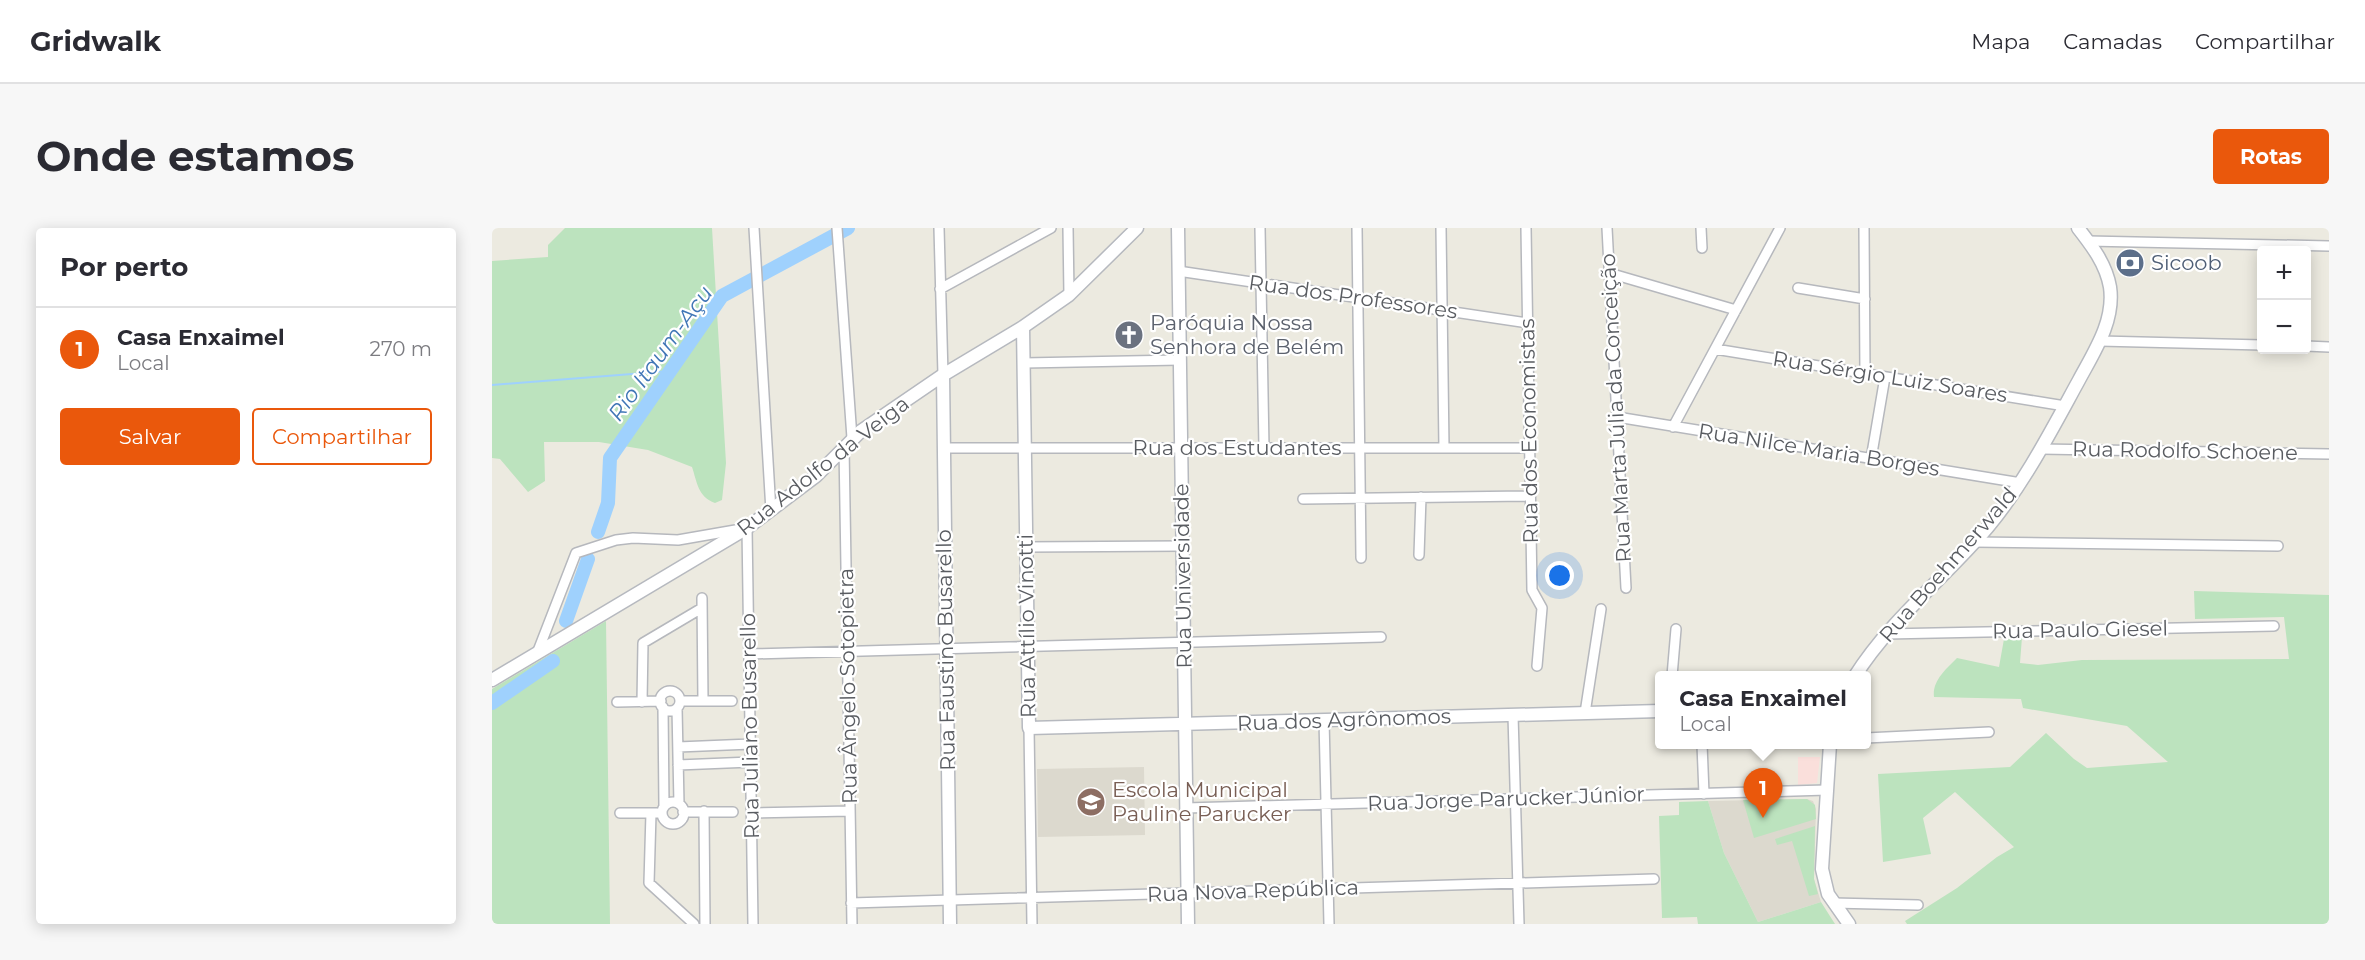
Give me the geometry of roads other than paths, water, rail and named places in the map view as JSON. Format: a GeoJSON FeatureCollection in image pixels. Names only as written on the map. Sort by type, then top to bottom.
{"type":"FeatureCollection","features":[{"type":"Feature","properties":{"kind":"street"},"geometry":{"type":"LineString","coordinates":[[754,228],[771,511]]}},
{"type":"Feature","properties":{"kind":"street","name":"Rua Ângelo Sotopietra"},"geometry":{"type":"LineString","coordinates":[[837,228],[848,443],[847,651],[852,924]]}},
{"type":"Feature","properties":{"kind":"street"},"geometry":{"type":"LineString","coordinates":[[939,228],[943,375]]}},
{"type":"Feature","properties":{"kind":"street"},"geometry":{"type":"LineString","coordinates":[[940,289],[1051,228]]}},
{"type":"Feature","properties":{"kind":"street"},"geometry":{"type":"LineString","coordinates":[[1068,228],[1069,295]]}},
{"type":"Feature","properties":{"kind":"street","name":"Rua Adolfo da Veiga"},"geometry":{"type":"LineString","coordinates":[[492,680],[747,528],[816,477],[848,443],[943,375],[1023,327],[1069,295],[1137,228]]}},
{"type":"Feature","properties":{"kind":"street","name":"Rua Universidade"},"geometry":{"type":"LineString","coordinates":[[1178,228],[1188,924]]}},
{"type":"Feature","properties":{"kind":"street"},"geometry":{"type":"LineString","coordinates":[[1260,228],[1264,448]]}},
{"type":"Feature","properties":{"kind":"street"},"geometry":{"type":"LineString","coordinates":[[1357,228],[1361,558]]}},
{"type":"Feature","properties":{"kind":"street"},"geometry":{"type":"LineString","coordinates":[[1441,228],[1444,448]]}},
{"type":"Feature","properties":{"kind":"street","name":"Rua dos Economistas"},"geometry":{"type":"LineString","coordinates":[[1526,228],[1532,590],[1542,608],[1537,666]]}},
{"type":"Feature","properties":{"kind":"street","name":"Rua Marta Júlia da Conceição"},"geometry":{"type":"LineString","coordinates":[[1607,228],[1626,588]]}},
{"type":"Feature","properties":{"kind":"street"},"geometry":{"type":"LineString","coordinates":[[1701,228],[1702,248]]}},
{"type":"Feature","properties":{"kind":"street"},"geometry":{"type":"LineString","coordinates":[[1673,427],[1780,228]]}},
{"type":"Feature","properties":{"kind":"street"},"geometry":{"type":"LineString","coordinates":[[1864,228],[1865,374]]}},
{"type":"Feature","properties":{"kind":"street","name":"Rua Boehmerwald"},"geometry":{"type":"LineString","coordinates":[[1858,671],[1886,634],[1975,542],[2021,483],[2100,341],[2109,314],[2110,289],[2101,260],[2078,228]]}},
{"type":"Feature","properties":{"kind":"street"},"geometry":{"type":"LineString","coordinates":[[2088,241],[2329,246]]}},
{"type":"Feature","properties":{"kind":"street","name":"Rua dos Professores"},"geometry":{"type":"LineString","coordinates":[[1178,272],[1528,323]]}},
{"type":"Feature","properties":{"kind":"street"},"geometry":{"type":"LineString","coordinates":[[1609,273],[1736,310]]}},
{"type":"Feature","properties":{"kind":"street"},"geometry":{"type":"LineString","coordinates":[[1798,288],[1865,299]]}},
{"type":"Feature","properties":{"kind":"street","name":"Rua Attílio Vinotti"},"geometry":{"type":"LineString","coordinates":[[1023,327],[1032,924]]}},
{"type":"Feature","properties":{"kind":"street"},"geometry":{"type":"LineString","coordinates":[[2100,341],[2257,345]]}},
{"type":"Feature","properties":{"kind":"street"},"geometry":{"type":"LineString","coordinates":[[2311,346],[2329,347]]}},
{"type":"Feature","properties":{"kind":"street","name":"Rua Sérgio Luiz Soares"},"geometry":{"type":"LineString","coordinates":[[1715,349],[2065,406]]}},
{"type":"Feature","properties":{"kind":"street"},"geometry":{"type":"LineString","coordinates":[[1024,363],[1180,360]]}},
{"type":"Feature","properties":{"kind":"street","name":"Rua Faustino Busarello"},"geometry":{"type":"LineString","coordinates":[[943,375],[950,924]]}},
{"type":"Feature","properties":{"kind":"street"},"geometry":{"type":"LineString","coordinates":[[1871,459],[1885,377]]}},
{"type":"Feature","properties":{"kind":"street","name":"Rua Nilce Maria Borges"},"geometry":{"type":"LineString","coordinates":[[1617,417],[2021,483]]}},
{"type":"Feature","properties":{"kind":"street","name":"Rua dos Estudantes"},"geometry":{"type":"LineString","coordinates":[[944,448],[1530,448]]}},
{"type":"Feature","properties":{"kind":"street","name":"Rua Rodolfo Schoene"},"geometry":{"type":"LineString","coordinates":[[2041,449],[2329,454]]}},
{"type":"Feature","properties":{"kind":"street"},"geometry":{"type":"LineString","coordinates":[[1303,499],[1530,496]]}},
{"type":"Feature","properties":{"kind":"street"},"geometry":{"type":"LineString","coordinates":[[1419,555],[1421,497]]}},
{"type":"Feature","properties":{"kind":"street"},"geometry":{"type":"LineString","coordinates":[[538,651],[576,553],[616,540],[633,538],[678,540],[747,528]]}},
{"type":"Feature","properties":{"kind":"street","name":"Rua Juliano Busarello"},"geometry":{"type":"LineString","coordinates":[[747,528],[753,924]]}},
{"type":"Feature","properties":{"kind":"street"},"geometry":{"type":"LineString","coordinates":[[1975,542],[2278,546]]}},
{"type":"Feature","properties":{"kind":"street"},"geometry":{"type":"LineString","coordinates":[[1026,547],[1182,546]]}},
{"type":"Feature","properties":{"kind":"street"},"geometry":{"type":"LineString","coordinates":[[702,598],[703,701]]}},
{"type":"Feature","properties":{"kind":"street"},"geometry":{"type":"LineString","coordinates":[[642,702],[643,643],[702,609]]}},
{"type":"Feature","properties":{"kind":"street"},"geometry":{"type":"LineString","coordinates":[[1585,713],[1600,609]]}},
{"type":"Feature","properties":{"kind":"street","name":"Rua Paulo Giesel"},"geometry":{"type":"LineString","coordinates":[[1886,634],[2274,626]]}},
{"type":"Feature","properties":{"kind":"street"},"geometry":{"type":"LineString","coordinates":[[1672,671],[1676,629]]}},
{"type":"Feature","properties":{"kind":"street"},"geometry":{"type":"LineString","coordinates":[[749,654],[1381,637]]}},
{"type":"Feature","properties":{"kind":"street"},"geometry":{"type":"LineString","coordinates":[[672,691],[678,694],[678,704],[681,808],[679,821],[673,823],[667,821],[663,810],[662,704],[665,693],[672,691]]}},
{"type":"Feature","properties":{"kind":"street"},"geometry":{"type":"LineString","coordinates":[[616,702],[662,704],[669,711],[678,704],[732,700]]}},
{"type":"Feature","properties":{"kind":"street","name":"Rua dos Agrônomos"},"geometry":{"type":"LineString","coordinates":[[1029,728],[1655,711]]}},
{"type":"Feature","properties":{"kind":"street"},"geometry":{"type":"LineString","coordinates":[[1513,715],[1519,924]]}},
{"type":"Feature","properties":{"kind":"street"},"geometry":{"type":"LineString","coordinates":[[1324,720],[1329,924]]}},
{"type":"Feature","properties":{"kind":"street"},"geometry":{"type":"LineString","coordinates":[[1871,738],[1989,732]]}},
{"type":"Feature","properties":{"kind":"street"},"geometry":{"type":"LineString","coordinates":[[678,747],[751,744]]}},
{"type":"Feature","properties":{"kind":"street"},"geometry":{"type":"LineString","coordinates":[[1702,749],[1704,794]]}},
{"type":"Feature","properties":{"kind":"street"},"geometry":{"type":"LineString","coordinates":[[1830,749],[1822,869],[1824,883],[1833,903],[1849,924]]}},
{"type":"Feature","properties":{"kind":"street"},"geometry":{"type":"LineString","coordinates":[[678,765],[751,762]]}},
{"type":"Feature","properties":{"kind":"street","name":"Rua Jorge Parucker Júnior"},"geometry":{"type":"LineString","coordinates":[[1186,808],[1827,790]]}},
{"type":"Feature","properties":{"kind":"street"},"geometry":{"type":"LineString","coordinates":[[620,813],[651,813],[663,810],[669,802],[681,808],[704,812],[734,812]]}},
{"type":"Feature","properties":{"kind":"street"},"geometry":{"type":"LineString","coordinates":[[752,813],[850,811]]}},
{"type":"Feature","properties":{"kind":"street"},"geometry":{"type":"LineString","coordinates":[[704,812],[705,924]]}},
{"type":"Feature","properties":{"kind":"street"},"geometry":{"type":"LineString","coordinates":[[651,813],[649,883],[694,924]]}},
{"type":"Feature","properties":{"kind":"street","name":"Rua Nova República"},"geometry":{"type":"LineString","coordinates":[[851,903],[1654,879]]}},
{"type":"Feature","properties":{"kind":"street"},"geometry":{"type":"LineString","coordinates":[[1833,903],[1918,905]]}},
{"type":"Feature","properties":{"kind":"waterway","name":"Rio Itaum-Açu"},"geometry":{"type":"LineString","coordinates":[[598,532],[608,503],[610,458],[722,296],[848,228]]}},
{"type":"Feature","properties":{"kind":"waterway"},"geometry":{"type":"LineString","coordinates":[[492,385],[670,371]]}},
{"type":"Feature","properties":{"kind":"waterway","name":"Rio Itaum-Açu"},"geometry":{"type":"LineString","coordinates":[[566,621],[588,559]]}},
{"type":"Feature","properties":{"kind":"waterway","name":"Rio Itaum-Açu"},"geometry":{"type":"LineString","coordinates":[[492,703],[553,661]]}},
{"type":"Feature","properties":{"kind":"place","name":"Sicoob"},"geometry":{"type":"Point","coordinates":[2130,263]}},
{"type":"Feature","properties":{"kind":"place","name":"Paróquia Nossa Senhora de Belém"},"geometry":{"type":"Point","coordinates":[1129,335]}},
{"type":"Feature","properties":{"kind":"place","name":"Escola Municipal Pauline Parucker"},"geometry":{"type":"Point","coordinates":[1091,802]}},
{"type":"Feature","properties":{"kind":"place","name":"Casa Enxaimel"},"geometry":{"type":"Point","coordinates":[1763,818]}}]}
